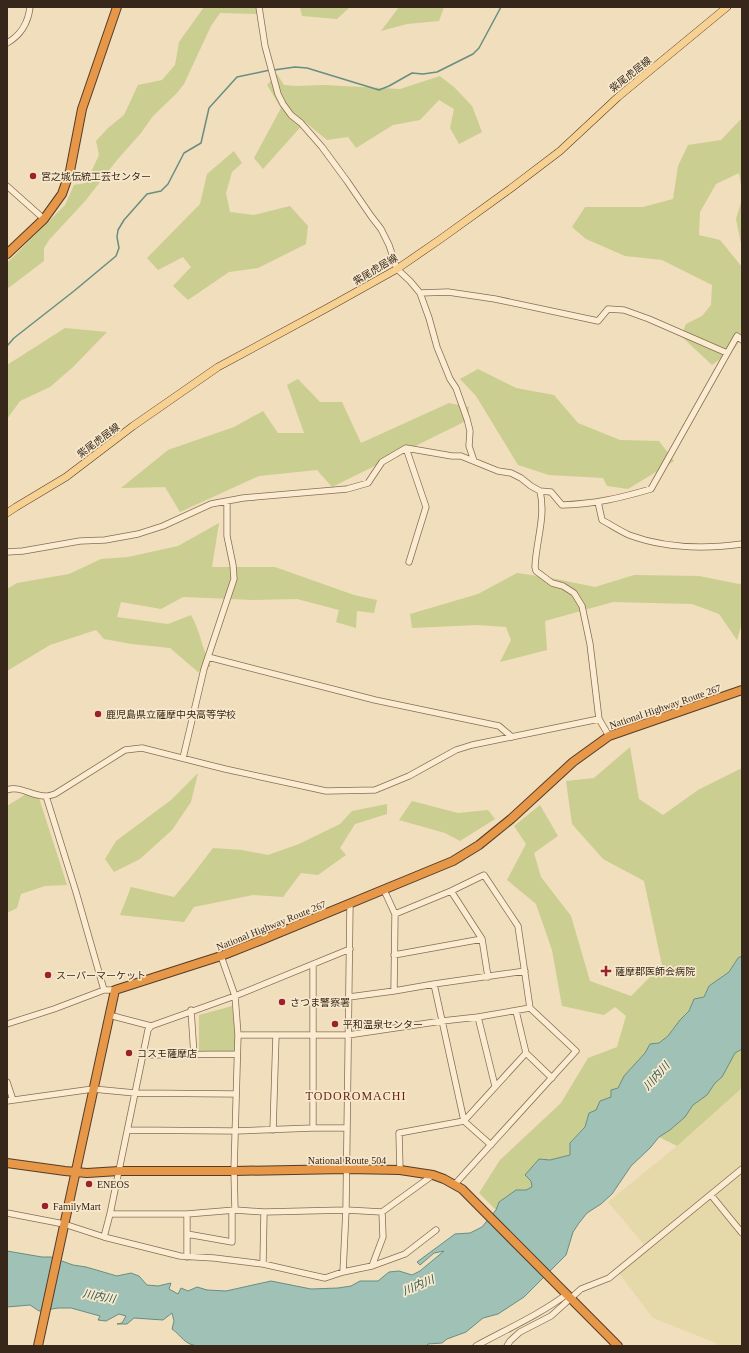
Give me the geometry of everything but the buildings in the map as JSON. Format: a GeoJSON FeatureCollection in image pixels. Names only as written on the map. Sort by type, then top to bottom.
{"type":"FeatureCollection","features":[{"type":"Feature","properties":{"kind":"highway"},"geometry":{"type":"LineString","coordinates":[[7,254],[44,218],[62,194],[70,171],[82,109],[117,7]]}},
{"type":"Feature","properties":{"kind":"highway","name":"National Highway Route 267"},"geometry":{"type":"LineString","coordinates":[[115,990],[221,956],[453,861],[479,845],[511,819],[573,762],[609,736],[742,690]]}},
{"type":"Feature","properties":{"kind":"highway"},"geometry":{"type":"LineString","coordinates":[[38,1346],[115,990]]}},
{"type":"Feature","properties":{"kind":"highway","name":"National Route 504"},"geometry":{"type":"LineString","coordinates":[[7,1163],[76,1172],[400,1170],[444,1178],[462,1189],[618,1346]]}},
{"type":"Feature","properties":{"kind":"main road","name":"紫尾虎居線"},"geometry":{"type":"LineString","coordinates":[[7,513],[66,477],[133,426],[218,367],[397,269],[510,189],[560,151],[618,97],[727,7]]}},
{"type":"Feature","properties":{"kind":"street"},"geometry":{"type":"LineString","coordinates":[[7,43],[20,34],[25,27],[28,20],[30,7]]}},
{"type":"Feature","properties":{"kind":"street"},"geometry":{"type":"LineString","coordinates":[[259,7],[265,46],[280,100],[291,115],[322,147],[348,180],[381,229],[389,245],[397,269],[420,293],[437,347],[467,419],[470,431],[469,446],[474,461]]}},
{"type":"Feature","properties":{"kind":"street"},"geometry":{"type":"LineString","coordinates":[[7,186],[44,218]]}},
{"type":"Feature","properties":{"kind":"street"},"geometry":{"type":"LineString","coordinates":[[420,293],[448,292],[495,299],[598,321],[608,309],[624,310],[727,353]]}},
{"type":"Feature","properties":{"kind":"street"},"geometry":{"type":"LineString","coordinates":[[7,552],[23,551],[80,541],[105,540],[138,534],[163,526],[211,504],[227,501],[268,495],[347,489],[368,483],[382,462],[406,448],[452,456],[461,456],[482,466],[511,473],[540,491],[551,492],[562,505],[616,499],[651,490],[737,336],[742,340]]}},
{"type":"Feature","properties":{"kind":"street"},"geometry":{"type":"LineString","coordinates":[[406,448],[426,507],[409,562]]}},
{"type":"Feature","properties":{"kind":"street"},"geometry":{"type":"LineString","coordinates":[[540,491],[543,503],[542,521],[537,541],[536,571],[552,583],[563,586],[574,593],[582,606],[590,644],[598,719],[609,736]]}},
{"type":"Feature","properties":{"kind":"street"},"geometry":{"type":"LineString","coordinates":[[183,758],[208,656],[234,579],[233,565],[227,536],[227,501]]}},
{"type":"Feature","properties":{"kind":"street"},"geometry":{"type":"LineString","coordinates":[[598,502],[602,520],[628,534],[654,543],[697,546],[732,546],[742,544]]}},
{"type":"Feature","properties":{"kind":"street"},"geometry":{"type":"LineString","coordinates":[[208,656],[375,700],[499,726],[512,737]]}},
{"type":"Feature","properties":{"kind":"street"},"geometry":{"type":"LineString","coordinates":[[7,790],[20,789],[46,796],[55,794],[125,750],[142,748],[225,769],[326,791],[375,790],[409,776],[456,750],[472,745],[598,719]]}},
{"type":"Feature","properties":{"kind":"street"},"geometry":{"type":"LineString","coordinates":[[46,796],[76,892],[104,990]]}},
{"type":"Feature","properties":{"kind":"street"},"geometry":{"type":"LineString","coordinates":[[394,914],[484,875],[518,926],[530,1008],[576,1051],[455,1184]]}},
{"type":"Feature","properties":{"kind":"street"},"geometry":{"type":"LineString","coordinates":[[384,890],[394,914],[394,991]]}},
{"type":"Feature","properties":{"kind":"street"},"geometry":{"type":"LineString","coordinates":[[450,891],[482,939],[488,977]]}},
{"type":"Feature","properties":{"kind":"street"},"geometry":{"type":"LineString","coordinates":[[343,1272],[346,1210],[350,904]]}},
{"type":"Feature","properties":{"kind":"street"},"geometry":{"type":"LineString","coordinates":[[394,956],[482,939]]}},
{"type":"Feature","properties":{"kind":"street"},"geometry":{"type":"LineString","coordinates":[[104,1237],[128,1130],[148,1030],[151,1026],[191,1010],[234,996],[350,949]]}},
{"type":"Feature","properties":{"kind":"street"},"geometry":{"type":"LineString","coordinates":[[187,1234],[232,1242],[238,1035],[234,996],[221,956]]}},
{"type":"Feature","properties":{"kind":"street"},"geometry":{"type":"LineString","coordinates":[[312,1128],[313,964]]}},
{"type":"Feature","properties":{"kind":"street"},"geometry":{"type":"LineString","coordinates":[[349,998],[525,971]]}},
{"type":"Feature","properties":{"kind":"street"},"geometry":{"type":"LineString","coordinates":[[434,984],[464,1121],[490,1145]]}},
{"type":"Feature","properties":{"kind":"street"},"geometry":{"type":"LineString","coordinates":[[7,1024],[54,1009],[104,990],[115,990]]}},
{"type":"Feature","properties":{"kind":"street"},"geometry":{"type":"LineString","coordinates":[[238,1035],[348,1035],[478,1017],[530,1008]]}},
{"type":"Feature","properties":{"kind":"street"},"geometry":{"type":"LineString","coordinates":[[191,1010],[194,1055]]}},
{"type":"Feature","properties":{"kind":"street"},"geometry":{"type":"LineString","coordinates":[[516,1011],[526,1053],[552,1078]]}},
{"type":"Feature","properties":{"kind":"street"},"geometry":{"type":"LineString","coordinates":[[109,1015],[151,1026]]}},
{"type":"Feature","properties":{"kind":"street"},"geometry":{"type":"LineString","coordinates":[[478,1017],[496,1086]]}},
{"type":"Feature","properties":{"kind":"street"},"geometry":{"type":"LineString","coordinates":[[273,1130],[276,1035]]}},
{"type":"Feature","properties":{"kind":"street"},"geometry":{"type":"LineString","coordinates":[[400,1170],[399,1134],[464,1121],[526,1053]]}},
{"type":"Feature","properties":{"kind":"street"},"geometry":{"type":"LineString","coordinates":[[143,1055],[237,1054]]}},
{"type":"Feature","properties":{"kind":"street"},"geometry":{"type":"LineString","coordinates":[[7,1082],[10,1100],[93,1089],[135,1093],[236,1094]]}},
{"type":"Feature","properties":{"kind":"street"},"geometry":{"type":"LineString","coordinates":[[128,1130],[236,1131],[347,1128]]}},
{"type":"Feature","properties":{"kind":"street"},"geometry":{"type":"LineString","coordinates":[[476,1346],[508,1328],[538,1314],[566,1294],[609,1278],[742,1169]]}},
{"type":"Feature","properties":{"kind":"street"},"geometry":{"type":"LineString","coordinates":[[110,1214],[187,1214],[234,1210],[264,1212],[346,1210],[382,1212],[433,1176]]}},
{"type":"Feature","properties":{"kind":"street"},"geometry":{"type":"LineString","coordinates":[[711,1195],[742,1233]]}},
{"type":"Feature","properties":{"kind":"street"},"geometry":{"type":"LineString","coordinates":[[263,1264],[264,1212]]}},
{"type":"Feature","properties":{"kind":"street"},"geometry":{"type":"LineString","coordinates":[[372,1266],[383,1237],[382,1212]]}},
{"type":"Feature","properties":{"kind":"street"},"geometry":{"type":"LineString","coordinates":[[7,1213],[187,1257],[214,1258],[263,1264],[324,1278],[343,1272],[372,1266],[405,1254],[436,1230]]}},
{"type":"Feature","properties":{"kind":"street"},"geometry":{"type":"LineString","coordinates":[[187,1214],[187,1257]]}},
{"type":"Feature","properties":{"kind":"street"},"geometry":{"type":"LineString","coordinates":[[507,1346],[510,1341],[520,1332],[551,1316],[566,1294]]}},
{"type":"Feature","properties":{"kind":"shaded area"},"geometry":{"type":"Polygon","coordinates":[[[742,1088],[742,1346],[716,1346],[716,1343],[653,1318],[618,1272],[647,1248],[608,1202],[677,1146],[742,1088]]]}},
{"type":"Feature","properties":{"kind":"green space"},"geometry":{"type":"Polygon","coordinates":[[[204,7],[259,7],[257,14],[220,13],[211,26],[184,84],[177,93],[153,116],[141,133],[117,160],[86,200],[49,240],[44,248],[44,261],[7,289],[7,263],[65,205],[74,185],[86,183],[99,155],[96,141],[108,128],[124,115],[138,85],[162,80],[175,65],[179,42],[204,7]]]}},
{"type":"Feature","properties":{"kind":"green space"},"geometry":{"type":"Polygon","coordinates":[[[300,7],[350,7],[337,19],[302,16],[300,7]]]}},
{"type":"Feature","properties":{"kind":"green space"},"geometry":{"type":"Polygon","coordinates":[[[399,7],[444,7],[439,21],[407,24],[381,31],[399,7]]]}},
{"type":"Feature","properties":{"kind":"green space"},"geometry":{"type":"Polygon","coordinates":[[[277,74],[284,85],[324,85],[400,89],[440,76],[455,88],[472,106],[482,132],[459,144],[450,128],[454,109],[439,100],[420,120],[393,125],[356,148],[348,137],[327,140],[305,122],[263,169],[254,158],[281,108],[267,85],[277,74]]]}},
{"type":"Feature","properties":{"kind":"green space"},"geometry":{"type":"Polygon","coordinates":[[[742,118],[742,191],[739,173],[716,184],[700,212],[699,235],[720,240],[742,267],[742,338],[734,349],[712,365],[681,336],[686,324],[702,316],[711,305],[712,285],[662,260],[625,256],[586,239],[572,227],[585,207],[643,207],[673,199],[678,166],[688,145],[721,140],[742,118]]]}},
{"type":"Feature","properties":{"kind":"green space"},"geometry":{"type":"Polygon","coordinates":[[[234,151],[242,163],[232,172],[226,193],[230,212],[254,215],[290,206],[308,226],[306,244],[258,268],[229,272],[188,300],[173,286],[191,267],[183,257],[158,270],[147,258],[200,204],[207,174],[234,151]]]}},
{"type":"Feature","properties":{"kind":"green space"},"geometry":{"type":"Polygon","coordinates":[[[742,199],[742,245],[736,219],[742,199]]]}},
{"type":"Feature","properties":{"kind":"green space"},"geometry":{"type":"Polygon","coordinates":[[[65,328],[107,332],[73,367],[50,387],[20,401],[7,419],[7,365],[65,328]]]}},
{"type":"Feature","properties":{"kind":"green space"},"geometry":{"type":"Polygon","coordinates":[[[478,369],[516,388],[554,395],[578,423],[620,440],[659,441],[674,461],[628,489],[607,486],[603,478],[549,475],[518,465],[476,396],[460,379],[478,369]]]}},
{"type":"Feature","properties":{"kind":"green space"},"geometry":{"type":"Polygon","coordinates":[[[298,379],[320,402],[342,402],[361,443],[449,403],[469,407],[468,420],[332,487],[317,470],[259,476],[180,512],[165,487],[121,488],[168,450],[234,427],[263,411],[278,433],[304,433],[287,385],[298,379]]]}},
{"type":"Feature","properties":{"kind":"green space"},"geometry":{"type":"Polygon","coordinates":[[[219,523],[212,567],[275,567],[354,595],[377,600],[374,613],[357,611],[356,628],[336,622],[339,610],[297,599],[253,600],[183,597],[161,609],[121,602],[117,617],[168,624],[191,615],[211,666],[198,672],[170,648],[104,639],[96,630],[50,645],[7,671],[7,589],[17,583],[69,574],[101,559],[128,557],[178,546],[219,523]]]}},
{"type":"Feature","properties":{"kind":"green space"},"geometry":{"type":"Polygon","coordinates":[[[517,573],[595,587],[634,575],[699,576],[739,584],[742,583],[742,623],[737,640],[719,614],[692,604],[613,602],[545,621],[547,650],[500,662],[511,640],[506,627],[477,625],[412,628],[410,614],[478,594],[517,573]]]}},
{"type":"Feature","properties":{"kind":"green space"},"geometry":{"type":"Polygon","coordinates":[[[630,747],[639,799],[663,815],[698,790],[742,768],[742,956],[738,958],[729,972],[709,986],[704,997],[694,999],[689,1011],[668,1036],[659,1043],[650,1044],[645,1053],[624,1076],[612,1097],[600,1101],[596,1110],[589,1113],[585,1127],[570,1143],[570,1155],[550,1160],[539,1159],[532,1172],[532,1187],[499,1202],[496,1210],[479,1193],[500,1160],[561,1103],[588,1058],[617,1047],[626,1016],[615,1007],[604,1015],[562,1006],[552,950],[536,904],[507,880],[526,844],[514,826],[540,805],[558,836],[534,853],[541,877],[571,916],[590,981],[631,996],[662,965],[644,881],[603,859],[572,824],[566,781],[594,778],[630,747]]]}},
{"type":"Feature","properties":{"kind":"green space"},"geometry":{"type":"Polygon","coordinates":[[[198,773],[191,802],[172,830],[140,859],[114,872],[105,859],[116,841],[171,800],[198,773]]]}},
{"type":"Feature","properties":{"kind":"green space"},"geometry":{"type":"Polygon","coordinates":[[[26,794],[39,798],[67,885],[45,886],[21,894],[17,908],[7,913],[7,806],[26,794]]]}},
{"type":"Feature","properties":{"kind":"green space"},"geometry":{"type":"Polygon","coordinates":[[[412,801],[458,813],[488,810],[495,819],[460,841],[445,833],[399,820],[412,801]]]}},
{"type":"Feature","properties":{"kind":"green space"},"geometry":{"type":"Polygon","coordinates":[[[387,804],[387,814],[355,824],[340,848],[346,855],[318,875],[301,873],[283,897],[253,895],[194,907],[184,922],[120,915],[131,887],[174,897],[213,848],[242,850],[268,855],[299,844],[340,824],[352,811],[387,804]]]}},
{"type":"Feature","properties":{"kind":"green space"},"geometry":{"type":"Polygon","coordinates":[[[232,1006],[236,1036],[234,1052],[199,1052],[199,1015],[232,1006]]]}},
{"type":"Feature","properties":{"kind":"green space"},"geometry":{"type":"Polygon","coordinates":[[[742,1049],[742,1088],[677,1146],[659,1137],[685,1117],[693,1105],[707,1095],[715,1083],[722,1077],[735,1052],[742,1049]]]}},
{"type":"Feature","properties":{"kind":"water","name":"川内川"},"geometry":{"type":"Polygon","coordinates":[[[742,956],[742,1049],[735,1053],[722,1077],[715,1083],[707,1095],[693,1105],[685,1117],[659,1137],[631,1166],[612,1194],[601,1204],[587,1213],[573,1232],[566,1255],[524,1297],[498,1314],[483,1318],[466,1332],[447,1339],[442,1343],[428,1344],[426,1346],[199,1346],[190,1344],[172,1329],[174,1321],[172,1313],[163,1320],[134,1318],[127,1324],[117,1324],[122,1323],[126,1316],[119,1314],[106,1321],[98,1320],[100,1316],[71,1308],[58,1308],[39,1311],[30,1305],[7,1307],[7,1251],[42,1257],[51,1257],[73,1265],[86,1267],[117,1276],[131,1273],[139,1276],[147,1285],[158,1286],[171,1283],[169,1289],[178,1294],[181,1288],[188,1291],[197,1287],[207,1290],[226,1291],[271,1281],[311,1289],[338,1288],[351,1286],[360,1281],[378,1281],[389,1272],[399,1271],[412,1275],[420,1271],[444,1251],[434,1253],[420,1265],[417,1262],[455,1234],[470,1233],[482,1227],[496,1210],[499,1202],[516,1190],[526,1190],[532,1187],[531,1181],[525,1175],[539,1159],[550,1160],[570,1155],[570,1143],[585,1127],[589,1113],[596,1110],[600,1101],[611,1097],[611,1090],[618,1088],[624,1076],[645,1053],[650,1044],[659,1043],[668,1036],[689,1011],[694,999],[704,997],[709,986],[729,972],[738,958],[742,956]]]}},
{"type":"Feature","properties":{"kind":"waterway"},"geometry":{"type":"LineString","coordinates":[[274,70],[295,67],[307,68],[379,90],[412,73],[423,74],[437,72],[473,54],[479,48],[501,7]]}},
{"type":"Feature","properties":{"kind":"waterway"},"geometry":{"type":"LineString","coordinates":[[7,346],[14,338],[116,256],[119,248],[117,237],[118,230],[124,220],[147,194],[161,191],[168,184],[184,153],[201,143],[209,108],[237,77],[270,70]]}},
{"type":"Feature","properties":{"kind":"place","name":"宮之城伝統工芸センター"},"geometry":{"type":"Point","coordinates":[33,176]}},
{"type":"Feature","properties":{"kind":"place","name":"鹿児島県立薩摩中央高等学校"},"geometry":{"type":"Point","coordinates":[98,714]}},
{"type":"Feature","properties":{"kind":"place","name":"薩摩郡医師会病院"},"geometry":{"type":"Point","coordinates":[606,971]}},
{"type":"Feature","properties":{"kind":"place","name":"スーパーマーケット"},"geometry":{"type":"Point","coordinates":[48,975]}},
{"type":"Feature","properties":{"kind":"place","name":"さつま警察署"},"geometry":{"type":"Point","coordinates":[282,1002]}},
{"type":"Feature","properties":{"kind":"place","name":"平和温泉センター"},"geometry":{"type":"Point","coordinates":[335,1024]}},
{"type":"Feature","properties":{"kind":"place","name":"コスモ薩摩店"},"geometry":{"type":"Point","coordinates":[129,1053]}},
{"type":"Feature","properties":{"kind":"place","name":"ENEOS"},"geometry":{"type":"Point","coordinates":[89,1184]}},
{"type":"Feature","properties":{"kind":"place","name":"FamilyMart"},"geometry":{"type":"Point","coordinates":[45,1206]}},
{"type":"Feature","properties":{"kind":"district","name":"TODOROMACHI"},"geometry":{"type":"Point","coordinates":[356,1096]}}]}
